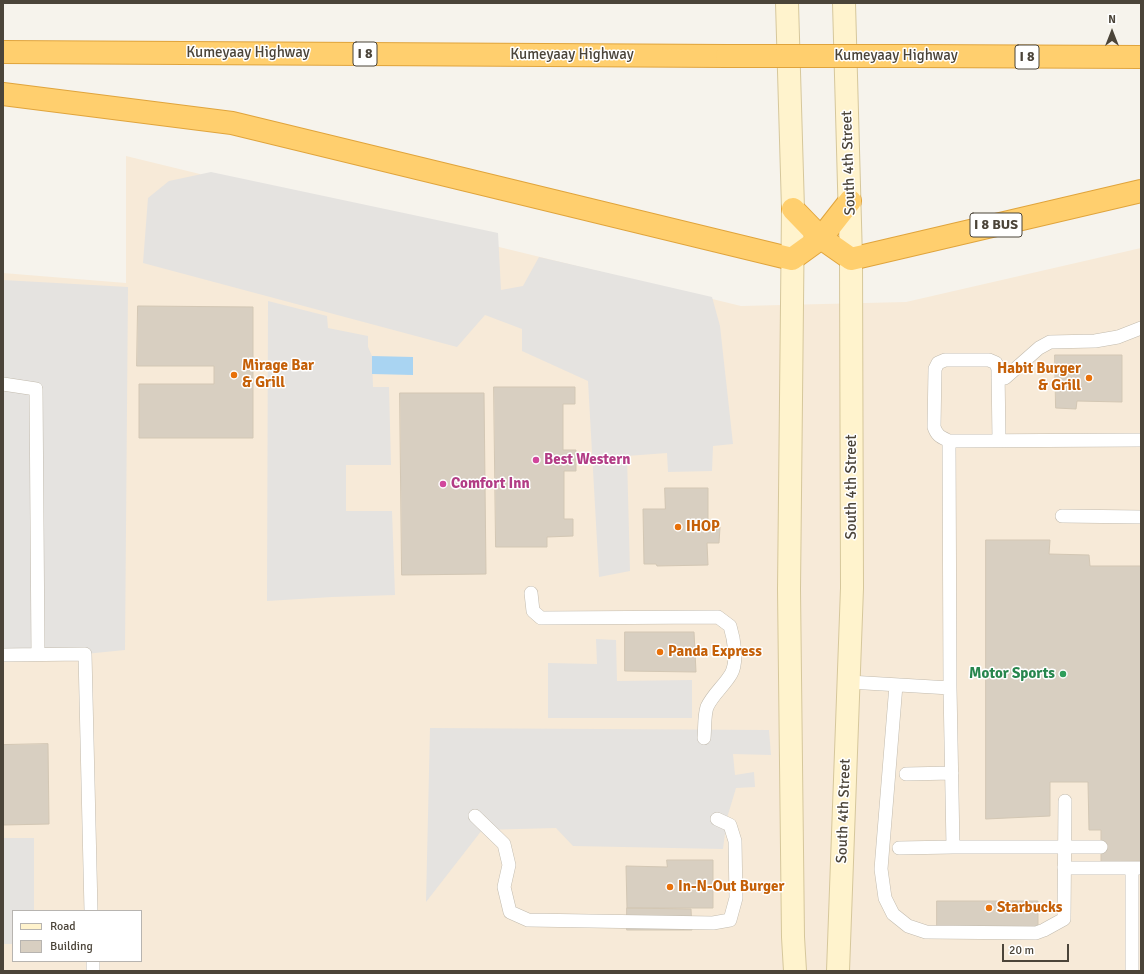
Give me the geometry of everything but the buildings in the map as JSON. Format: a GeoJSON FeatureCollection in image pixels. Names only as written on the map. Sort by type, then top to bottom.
{"type":"FeatureCollection","features":[{"type":"Feature","properties":{"kind":"highway","name":"Kumeyaay Highway"},"geometry":{"type":"LineString","coordinates":[[3,52],[1141,57]]}},
{"type":"Feature","properties":{"kind":"highway"},"geometry":{"type":"LineString","coordinates":[[3,94],[232,123],[792,259],[821,238],[850,201]]}},
{"type":"Feature","properties":{"kind":"highway","name":"I 8 BUS"},"geometry":{"type":"LineString","coordinates":[[851,259],[1141,191]]}},
{"type":"Feature","properties":{"kind":"highway"},"geometry":{"type":"LineString","coordinates":[[793,209],[821,238],[851,259]]}},
{"type":"Feature","properties":{"kind":"main road"},"geometry":{"type":"LineString","coordinates":[[787,3],[793,209],[789,589],[793,937],[795,971]]}},
{"type":"Feature","properties":{"kind":"main road","name":"South 4th Street"},"geometry":{"type":"LineString","coordinates":[[838,971],[852,588],[851,259],[844,3]]}},
{"type":"Feature","properties":{"kind":"lane"},"geometry":{"type":"LineString","coordinates":[[998,378],[1005,378],[1039,348],[1050,342],[1095,341],[1118,337],[1141,328]]}},
{"type":"Feature","properties":{"kind":"lane"},"geometry":{"type":"LineString","coordinates":[[999,440],[998,370],[996,363],[989,360],[945,360],[938,363],[934,369],[934,427],[939,436],[949,440],[999,440],[1141,440]]}},
{"type":"Feature","properties":{"kind":"lane"},"geometry":{"type":"LineString","coordinates":[[3,384],[36,388],[38,654]]}},
{"type":"Feature","properties":{"kind":"lane"},"geometry":{"type":"LineString","coordinates":[[949,440],[950,688],[953,847]]}},
{"type":"Feature","properties":{"kind":"lane"},"geometry":{"type":"LineString","coordinates":[[1062,516],[1141,517]]}},
{"type":"Feature","properties":{"kind":"lane"},"geometry":{"type":"LineString","coordinates":[[531,593],[533,611],[541,618],[718,617],[730,626],[734,641],[734,664],[731,674],[716,692],[707,708],[704,738]]}},
{"type":"Feature","properties":{"kind":"lane"},"geometry":{"type":"LineString","coordinates":[[3,655],[84,654],[91,910]]}},
{"type":"Feature","properties":{"kind":"lane"},"geometry":{"type":"LineString","coordinates":[[849,682],[950,688]]}},
{"type":"Feature","properties":{"kind":"lane"},"geometry":{"type":"LineString","coordinates":[[896,685],[881,869],[885,898],[893,914],[908,926],[926,932],[1036,933],[1064,918],[1065,801]]}},
{"type":"Feature","properties":{"kind":"lane"},"geometry":{"type":"LineString","coordinates":[[906,774],[952,773]]}},
{"type":"Feature","properties":{"kind":"lane"},"geometry":{"type":"LineString","coordinates":[[475,816],[504,844],[509,865],[504,888],[510,912],[522,918],[528,920],[706,923],[730,920],[736,898],[736,841],[730,825],[717,819]]}},
{"type":"Feature","properties":{"kind":"lane"},"geometry":{"type":"LineString","coordinates":[[898,848],[1101,848]]}},
{"type":"Feature","properties":{"kind":"lane"},"geometry":{"type":"LineString","coordinates":[[1064,868],[1137,868],[1132,971]]}},
{"type":"Feature","properties":{"kind":"shaded area"},"geometry":{"type":"Polygon","coordinates":[[[126,156],[741,306],[906,302],[1141,248],[1141,971],[3,971],[3,273],[126,283],[126,156]]]}},
{"type":"Feature","properties":{"kind":"shaded area"},"geometry":{"type":"Polygon","coordinates":[[[211,172],[498,233],[501,290],[523,286],[539,257],[712,297],[720,326],[733,444],[713,446],[712,471],[668,472],[667,453],[627,456],[630,571],[599,577],[588,381],[522,351],[522,329],[485,315],[457,347],[143,263],[148,198],[169,181],[211,172]]]}},
{"type":"Feature","properties":{"kind":"shaded area"},"geometry":{"type":"Polygon","coordinates":[[[3,280],[128,287],[125,650],[85,654],[3,655],[3,280]]]}},
{"type":"Feature","properties":{"kind":"shaded area"},"geometry":{"type":"Polygon","coordinates":[[[268,301],[327,316],[328,328],[368,336],[368,347],[372,356],[373,387],[389,387],[391,465],[346,465],[346,511],[392,511],[395,595],[267,601],[268,301]]]}},
{"type":"Feature","properties":{"kind":"shaded area"},"geometry":{"type":"Polygon","coordinates":[[[596,639],[616,640],[617,681],[692,680],[692,718],[548,718],[548,663],[597,664],[596,639]]]}},
{"type":"Feature","properties":{"kind":"shaded area"},"geometry":{"type":"Polygon","coordinates":[[[430,728],[769,730],[771,755],[733,754],[735,775],[754,772],[755,787],[736,788],[727,818],[723,849],[573,846],[556,828],[482,830],[426,902],[430,728]]]}},
{"type":"Feature","properties":{"kind":"shaded area"},"geometry":{"type":"Polygon","coordinates":[[[3,838],[34,838],[34,910],[12,910],[12,944],[3,944],[3,838]]]}},
{"type":"Feature","properties":{"kind":"water"},"geometry":{"type":"Polygon","coordinates":[[[372,356],[413,357],[413,375],[372,374],[372,356]]]}},
{"type":"Feature","properties":{"kind":"place","name":"Mirage Bar & Grill"},"geometry":{"type":"Point","coordinates":[234,375]}},
{"type":"Feature","properties":{"kind":"place","name":"Habit Burger & Grill"},"geometry":{"type":"Point","coordinates":[1089,378]}},
{"type":"Feature","properties":{"kind":"place","name":"Best Western"},"geometry":{"type":"Point","coordinates":[536,460]}},
{"type":"Feature","properties":{"kind":"place","name":"Comfort Inn"},"geometry":{"type":"Point","coordinates":[443,484]}},
{"type":"Feature","properties":{"kind":"place","name":"IHOP"},"geometry":{"type":"Point","coordinates":[678,527]}},
{"type":"Feature","properties":{"kind":"place","name":"Panda Express"},"geometry":{"type":"Point","coordinates":[660,652]}},
{"type":"Feature","properties":{"kind":"place","name":"Motor Sports"},"geometry":{"type":"Point","coordinates":[1063,674]}},
{"type":"Feature","properties":{"kind":"place","name":"In-N-Out Burger"},"geometry":{"type":"Point","coordinates":[670,887]}},
{"type":"Feature","properties":{"kind":"place","name":"Starbucks"},"geometry":{"type":"Point","coordinates":[989,908]}}]}
